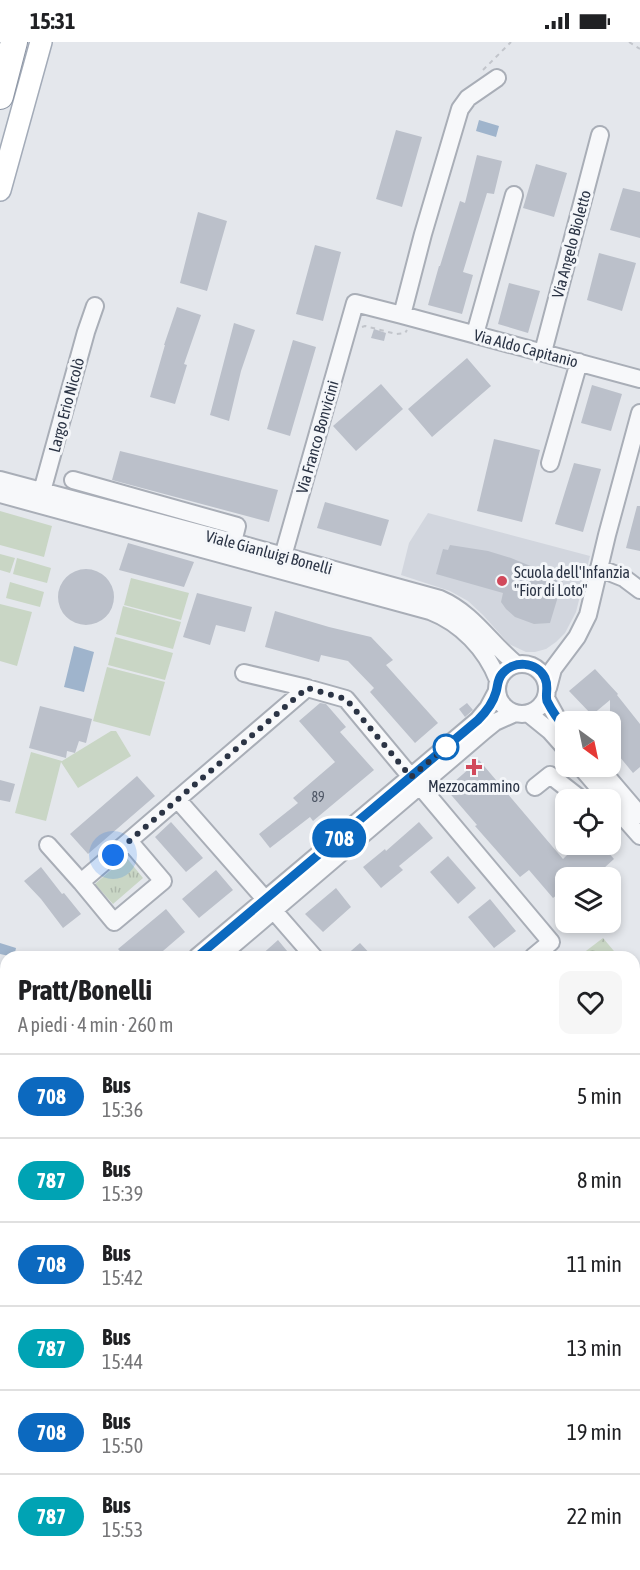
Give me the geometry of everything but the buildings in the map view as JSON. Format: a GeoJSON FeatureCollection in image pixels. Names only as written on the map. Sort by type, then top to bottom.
{"type":"FeatureCollection","features":[{"type":"Feature","properties":{"kind":"highway"},"geometry":{"type":"LineString","coordinates":[[0,96],[11,53],[20,42]]}},
{"type":"Feature","properties":{"kind":"main road"},"geometry":{"type":"LineString","coordinates":[[0,190],[41,42]]}},
{"type":"Feature","properties":{"kind":"street"},"geometry":{"type":"LineString","coordinates":[[407,316],[421,242],[462,106],[468,98],[497,78]]}},
{"type":"Feature","properties":{"kind":"street","name":"Via Angelo Bioletto"},"geometry":{"type":"LineString","coordinates":[[543,352],[600,135]]}},
{"type":"Feature","properties":{"kind":"street"},"geometry":{"type":"LineString","coordinates":[[475,334],[514,195]]}},
{"type":"Feature","properties":{"kind":"street","name":"Via Aldo Capitanio"},"geometry":{"type":"LineString","coordinates":[[355,303],[640,379]]}},
{"type":"Feature","properties":{"kind":"street","name":"Via Franco Bonvicini"},"geometry":{"type":"LineString","coordinates":[[281,563],[355,303]]}},
{"type":"Feature","properties":{"kind":"street","name":"Largo Erio Nicolò"},"geometry":{"type":"LineString","coordinates":[[40,498],[95,306]]}},
{"type":"Feature","properties":{"kind":"street"},"geometry":{"type":"LineString","coordinates":[[550,463],[579,362]]}},
{"type":"Feature","properties":{"kind":"street"},"geometry":{"type":"LineString","coordinates":[[205,951],[270,905],[416,781],[489,726],[539,708],[547,693],[553,669],[577,637],[585,622],[640,413]]}},
{"type":"Feature","properties":{"kind":"street","name":"Viale Gianluigi Bonelli"},"geometry":{"type":"LineString","coordinates":[[0,480],[40,498],[281,563],[442,615],[470,636],[489,661],[497,686]]}},
{"type":"Feature","properties":{"kind":"street"},"geometry":{"type":"LineString","coordinates":[[73,480],[237,526],[233,542]]}},
{"type":"Feature","properties":{"kind":"street","name":"Viale Gianluigi Bonelli"},"geometry":{"type":"LineString","coordinates":[[0,494],[40,498],[233,542],[281,563],[404,588],[445,601],[474,621],[502,653],[520,664]]}},
{"type":"Feature","properties":{"kind":"street"},"geometry":{"type":"LineString","coordinates":[[600,568],[618,575],[640,590]]}},
{"type":"Feature","properties":{"kind":"street"},"geometry":{"type":"LineString","coordinates":[[416,781],[488,708],[506,670],[520,664],[544,661],[567,649]]}},
{"type":"Feature","properties":{"kind":"street"},"geometry":{"type":"LineString","coordinates":[[520,664],[533,666],[539,671],[544,678],[555,713]]}},
{"type":"Feature","properties":{"kind":"street"},"geometry":{"type":"LineString","coordinates":[[244,672],[346,699],[551,942],[540,951]]}},
{"type":"Feature","properties":{"kind":"street"},"geometry":{"type":"LineString","coordinates":[[497,686],[503,707],[550,731],[555,737]]}},
{"type":"Feature","properties":{"kind":"street"},"geometry":{"type":"LineString","coordinates":[[81,882],[307,688]]}},
{"type":"Feature","properties":{"kind":"street"},"geometry":{"type":"LineString","coordinates":[[535,787],[550,775],[568,789]]}},
{"type":"Feature","properties":{"kind":"street"},"geometry":{"type":"LineString","coordinates":[[589,777],[598,789]]}},
{"type":"Feature","properties":{"kind":"street"},"geometry":{"type":"LineString","coordinates":[[607,777],[640,815]]}},
{"type":"Feature","properties":{"kind":"street"},"geometry":{"type":"LineString","coordinates":[[177,799],[309,951]]}},
{"type":"Feature","properties":{"kind":"street"},"geometry":{"type":"LineString","coordinates":[[621,815],[640,836]]}},
{"type":"Feature","properties":{"kind":"street"},"geometry":{"type":"LineString","coordinates":[[48,845],[114,922],[163,881],[129,841]]}},
{"type":"Feature","properties":{"kind":"street"},"geometry":{"type":"LineString","coordinates":[[225,951],[270,905]]}},
{"type":"Feature","properties":{"kind":"path"},"geometry":{"type":"LineString","coordinates":[[478,75],[511,42]]}},
{"type":"Feature","properties":{"kind":"path"},"geometry":{"type":"LineString","coordinates":[[629,42],[640,49]]}},
{"type":"Feature","properties":{"kind":"path"},"geometry":{"type":"LineString","coordinates":[[360,327],[365,326],[401,335],[407,332],[407,316]]}},
{"type":"Feature","properties":{"kind":"shaded area","name":"Scuola dell'Infanzia \"Fior di Loto\""},"geometry":{"type":"Polygon","coordinates":[[[428,513],[590,556],[576,612],[565,633],[546,649],[526,652],[509,644],[468,601],[450,591],[401,575],[409,543],[428,513]]]}},
{"type":"Feature","properties":{"kind":"green space"},"geometry":{"type":"Polygon","coordinates":[[[0,511],[52,526],[44,557],[0,545],[0,511]]]}},
{"type":"Feature","properties":{"kind":"green space"},"geometry":{"type":"Polygon","coordinates":[[[0,554],[15,558],[10,573],[0,570],[0,554]]]}},
{"type":"Feature","properties":{"kind":"green space"},"geometry":{"type":"Polygon","coordinates":[[[17,558],[51,568],[47,583],[13,574],[17,558]]]}},
{"type":"Feature","properties":{"kind":"green space"},"geometry":{"type":"Polygon","coordinates":[[[131,578],[189,593],[181,620],[124,605],[131,578]]]}},
{"type":"Feature","properties":{"kind":"green space"},"geometry":{"type":"Polygon","coordinates":[[[10,582],[44,592],[40,607],[6,598],[10,582]]]}},
{"type":"Feature","properties":{"kind":"green space"},"geometry":{"type":"Polygon","coordinates":[[[0,604],[32,612],[17,666],[0,661],[0,604]]]}},
{"type":"Feature","properties":{"kind":"green space"},"geometry":{"type":"Polygon","coordinates":[[[123,606],[181,622],[173,649],[116,634],[123,606]]]}},
{"type":"Feature","properties":{"kind":"green space"},"geometry":{"type":"Polygon","coordinates":[[[115,637],[173,653],[165,680],[108,665],[115,637]]]}},
{"type":"Feature","properties":{"kind":"green space"},"geometry":{"type":"Polygon","coordinates":[[[107,667],[165,682],[150,736],[93,721],[107,667]]]}},
{"type":"Feature","properties":{"kind":"green space"},"geometry":{"type":"Polygon","coordinates":[[[111,731],[116,731],[131,756],[78,788],[61,762],[46,821],[15,813],[31,752],[62,761],[111,731]]]}},
{"type":"Feature","properties":{"kind":"green space"},"geometry":{"type":"Polygon","coordinates":[[[126,857],[143,878],[113,904],[95,884],[126,857]]]}},
{"type":"Feature","properties":{"kind":"green space"},"geometry":{"type":"Polygon","coordinates":[[[603,938],[614,951],[586,951],[603,938]]]}},
{"type":"Feature","properties":{"kind":"water"},"geometry":{"type":"Polygon","coordinates":[[[479,120],[499,126],[496,137],[476,131],[479,120]]]}},
{"type":"Feature","properties":{"kind":"water"},"geometry":{"type":"Polygon","coordinates":[[[74,646],[94,652],[84,692],[64,687],[74,646]]]}},
{"type":"Feature","properties":{"kind":"water"},"geometry":{"type":"Polygon","coordinates":[[[0,943],[16,948],[15,951],[0,951],[0,943]]]}},
{"type":"Feature","properties":{"kind":"bus line","name":"708"},"geometry":{"type":"LineString","coordinates":[[204,951],[478,720],[496,693],[498,680],[510,667],[524,664],[533,666],[542,674],[548,688],[546,698],[555,714]]}},
{"type":"Feature","properties":{"kind":"place","name":"Scuola dell'Infanzia \"Fior di Loto\""},"geometry":{"type":"Point","coordinates":[502,581]}},
{"type":"Feature","properties":{"kind":"place","name":"Mezzocammino"},"geometry":{"type":"Point","coordinates":[474,767]}},
{"type":"Feature","properties":{"kind":"route"},"geometry":{"type":"LineString","coordinates":[[113,855],[307,688],[346,699],[411,777],[446,747]]}}]}
